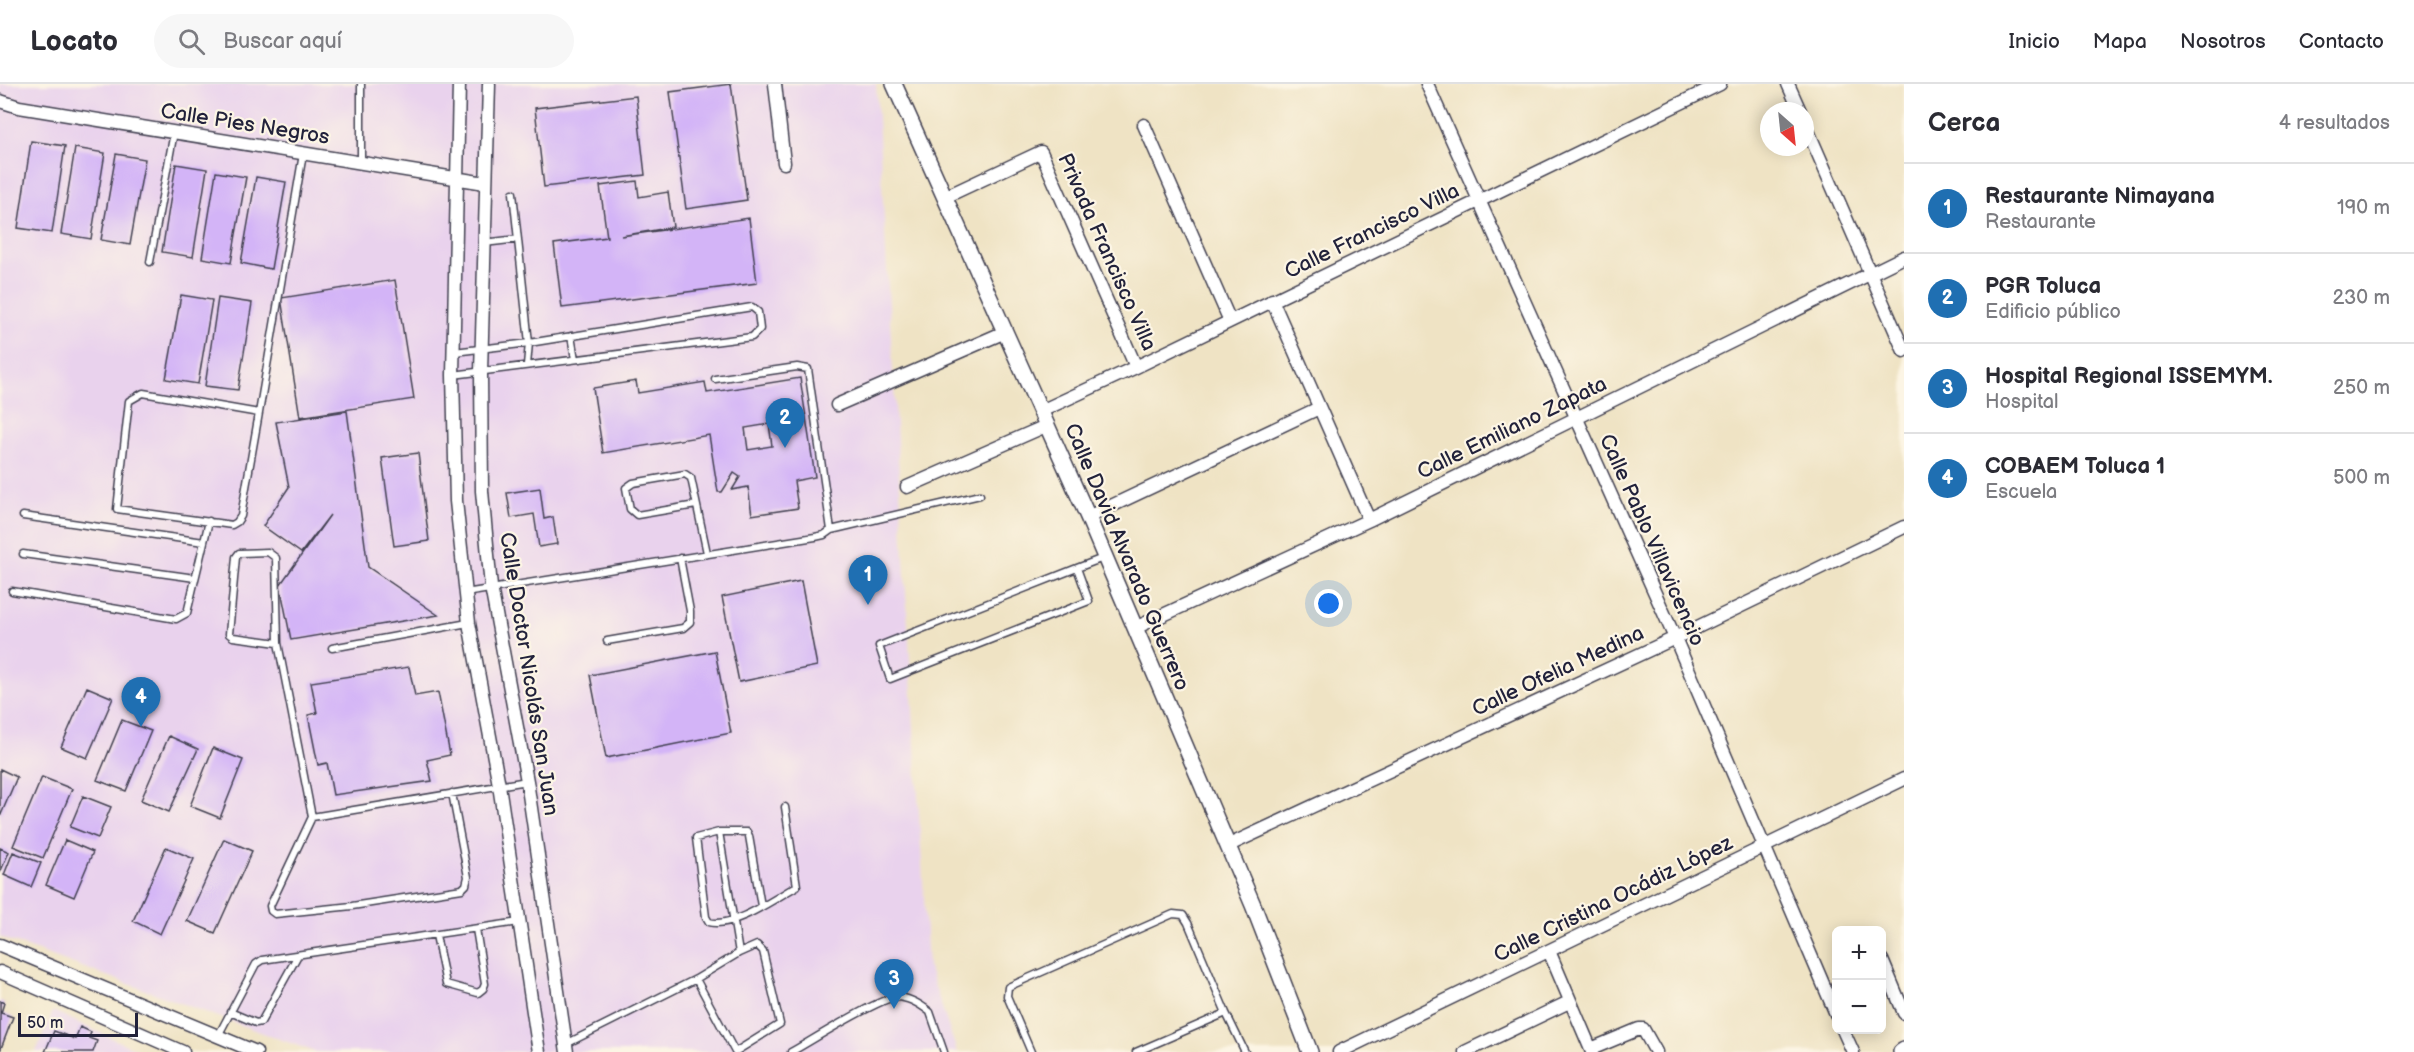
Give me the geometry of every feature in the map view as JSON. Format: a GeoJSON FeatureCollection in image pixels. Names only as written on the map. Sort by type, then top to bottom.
{"type":"FeatureCollection","features":[{"type":"Feature","properties":{"kind":"street"},"geometry":{"type":"LineString","coordinates":[[459,84],[453,375],[456,501],[469,623],[499,785],[539,1052]]}},
{"type":"Feature","properties":{"kind":"street","name":"Calle Doctor Nicolás San Juan"},"geometry":{"type":"LineString","coordinates":[[489,84],[481,350],[482,491],[491,587],[526,781],[567,1048]]}},
{"type":"Feature","properties":{"kind":"street"},"geometry":{"type":"LineString","coordinates":[[775,84],[784,163]]}},
{"type":"Feature","properties":{"kind":"street","name":"Calle David Alvarado Guerrero"},"geometry":{"type":"LineString","coordinates":[[894,84],[1088,517],[1253,905],[1310,1052]]}},
{"type":"Feature","properties":{"kind":"street","name":"Calle Pablo Villavicencio"},"geometry":{"type":"LineString","coordinates":[[1427,84],[1675,638],[1832,1005]]}},
{"type":"Feature","properties":{"kind":"street","name":"Calle Francisco Villa"},"geometry":{"type":"LineString","coordinates":[[907,487],[1044,418],[1136,367],[1720,84]]}},
{"type":"Feature","properties":{"kind":"street"},"geometry":{"type":"LineString","coordinates":[[1788,84],[1796,102]]}},
{"type":"Feature","properties":{"kind":"street","name":"Calle Pies Negros"},"geometry":{"type":"LineString","coordinates":[[0,101],[19,107],[485,183]]}},
{"type":"Feature","properties":{"kind":"street"},"geometry":{"type":"LineString","coordinates":[[1144,125],[1230,321]]}},
{"type":"Feature","properties":{"kind":"street"},"geometry":{"type":"LineString","coordinates":[[1814,145],[1904,351]]}},
{"type":"Feature","properties":{"kind":"street","name":"Privada Francisco Villa"},"geometry":{"type":"LineString","coordinates":[[945,196],[1041,152],[1136,367]]}},
{"type":"Feature","properties":{"kind":"street","name":"Calle Emiliano Zapata"},"geometry":{"type":"LineString","coordinates":[[1135,628],[1369,520],[1904,257]]}},
{"type":"Feature","properties":{"kind":"street"},"geometry":{"type":"LineString","coordinates":[[1272,300],[1369,520]]}},
{"type":"Feature","properties":{"kind":"street"},"geometry":{"type":"LineString","coordinates":[[837,405],[1005,332]]}},
{"type":"Feature","properties":{"kind":"street"},"geometry":{"type":"LineString","coordinates":[[1088,517],[1319,408]]}},
{"type":"Feature","properties":{"kind":"street","name":"Calle Ofelia Medina"},"geometry":{"type":"LineString","coordinates":[[1227,846],[1675,638],[1904,527]]}},
{"type":"Feature","properties":{"kind":"street","name":"Calle Cristina Ocádiz López"},"geometry":{"type":"LineString","coordinates":[[1339,1052],[1904,780]]}},
{"type":"Feature","properties":{"kind":"street"},"geometry":{"type":"LineString","coordinates":[[0,945],[256,1052]]}},
{"type":"Feature","properties":{"kind":"street"},"geometry":{"type":"LineString","coordinates":[[1549,951],[1591,1051],[1643,1029],[1656,1052]]}},
{"type":"Feature","properties":{"kind":"street"},"geometry":{"type":"LineString","coordinates":[[0,972],[183,1052]]}},
{"type":"Feature","properties":{"kind":"street"},"geometry":{"type":"LineString","coordinates":[[1886,972],[1904,1013]]}},
{"type":"Feature","properties":{"kind":"street"},"geometry":{"type":"LineString","coordinates":[[1464,1052],[1569,1002]]}},
{"type":"Feature","properties":{"kind":"street"},"geometry":{"type":"LineString","coordinates":[[1845,1034],[1853,1052]]}},
{"type":"Feature","properties":{"kind":"lane"},"geometry":{"type":"LineString","coordinates":[[361,84],[361,163]]}},
{"type":"Feature","properties":{"kind":"lane"},"geometry":{"type":"LineString","coordinates":[[150,262],[174,132]]}},
{"type":"Feature","properties":{"kind":"lane"},"geometry":{"type":"LineString","coordinates":[[259,413],[143,393],[129,401],[117,508],[232,525],[241,516],[259,413],[303,153]]}},
{"type":"Feature","properties":{"kind":"lane"},"geometry":{"type":"LineString","coordinates":[[513,193],[529,343],[527,365]]}},
{"type":"Feature","properties":{"kind":"lane"},"geometry":{"type":"LineString","coordinates":[[484,243],[518,239]]}},
{"type":"Feature","properties":{"kind":"lane"},"geometry":{"type":"LineString","coordinates":[[453,375],[752,338],[760,329],[758,312],[752,307],[529,343],[454,352]]}},
{"type":"Feature","properties":{"kind":"lane"},"geometry":{"type":"LineString","coordinates":[[571,336],[574,359]]}},
{"type":"Feature","properties":{"kind":"lane"},"geometry":{"type":"LineString","coordinates":[[715,379],[797,367],[808,369],[831,530]]}},
{"type":"Feature","properties":{"kind":"lane"},"geometry":{"type":"LineString","coordinates":[[696,505],[637,515],[630,509],[626,488],[633,483],[685,474],[690,478],[707,554]]}},
{"type":"Feature","properties":{"kind":"lane"},"geometry":{"type":"LineString","coordinates":[[465,593],[491,587],[815,537],[831,530],[980,495]]}},
{"type":"Feature","properties":{"kind":"lane"},"geometry":{"type":"LineString","coordinates":[[23,516],[204,542]]}},
{"type":"Feature","properties":{"kind":"lane"},"geometry":{"type":"LineString","coordinates":[[12,591],[176,619],[187,614],[209,521]]}},
{"type":"Feature","properties":{"kind":"lane"},"geometry":{"type":"LineString","coordinates":[[278,643],[233,637],[229,634],[236,557],[239,554],[268,552],[276,558],[278,643],[312,817],[270,906],[275,914],[352,906],[462,889],[468,877],[452,793]]}},
{"type":"Feature","properties":{"kind":"lane"},"geometry":{"type":"LineString","coordinates":[[23,554],[195,578]]}},
{"type":"Feature","properties":{"kind":"lane"},"geometry":{"type":"LineString","coordinates":[[1077,568],[1089,601],[890,679],[879,646],[1077,568],[1105,557]]}},
{"type":"Feature","properties":{"kind":"lane"},"geometry":{"type":"LineString","coordinates":[[607,641],[683,628],[690,622],[680,558]]}},
{"type":"Feature","properties":{"kind":"lane"},"geometry":{"type":"LineString","coordinates":[[332,648],[469,623]]}},
{"type":"Feature","properties":{"kind":"lane"},"geometry":{"type":"LineString","coordinates":[[312,817],[526,781]]}},
{"type":"Feature","properties":{"kind":"lane"},"geometry":{"type":"LineString","coordinates":[[761,906],[747,832],[719,832],[696,838],[706,917],[709,922],[714,923],[734,920],[761,906],[797,886],[785,807]]}},
{"type":"Feature","properties":{"kind":"lane"},"geometry":{"type":"LineString","coordinates":[[719,832],[739,953]]}},
{"type":"Feature","properties":{"kind":"lane"},"geometry":{"type":"LineString","coordinates":[[1031,1052],[1007,996],[1008,987],[1173,914],[1183,915],[1188,923],[1245,1052]]}},
{"type":"Feature","properties":{"kind":"lane"},"geometry":{"type":"LineString","coordinates":[[218,1036],[256,964],[262,960],[519,922]]}},
{"type":"Feature","properties":{"kind":"lane"},"geometry":{"type":"LineString","coordinates":[[436,935],[446,984],[450,987],[478,993],[485,984],[476,928]]}},
{"type":"Feature","properties":{"kind":"lane"},"geometry":{"type":"LineString","coordinates":[[567,1048],[757,945],[761,946],[780,1019],[777,1028],[735,1052],[696,980]]}},
{"type":"Feature","properties":{"kind":"lane"},"geometry":{"type":"LineString","coordinates":[[230,1012],[256,1023],[261,1022],[298,955]]}},
{"type":"Feature","properties":{"kind":"lane"},"geometry":{"type":"LineString","coordinates":[[791,1052],[894,997],[919,1004],[930,1012],[944,1052]]}},
{"type":"Feature","properties":{"kind":"lane"},"geometry":{"type":"LineString","coordinates":[[1136,1052],[1226,1013]]}},
{"type":"Feature","properties":{"kind":"shaded area"},"geometry":{"type":"Polygon","coordinates":[[[0,84],[876,84],[928,966],[957,1052],[315,1052],[0,937],[0,84]]]}},
{"type":"Feature","properties":{"kind":"shaded area"},"geometry":{"type":"Polygon","coordinates":[[[53,1011],[107,1036],[142,1052],[36,1052],[53,1011]]]}},
{"type":"Feature","properties":{"kind":"building"},"geometry":{"type":"Polygon","coordinates":[[[731,84],[747,200],[686,209],[670,92],[731,84]]]}},
{"type":"Feature","properties":{"kind":"building"},"geometry":{"type":"Polygon","coordinates":[[[636,96],[645,175],[544,187],[535,108],[636,96]]]}},
{"type":"Feature","properties":{"kind":"building"},"geometry":{"type":"Polygon","coordinates":[[[31,141],[65,146],[52,233],[18,228],[31,141]]]}},
{"type":"Feature","properties":{"kind":"building"},"geometry":{"type":"Polygon","coordinates":[[[75,148],[105,153],[91,239],[61,234],[75,148]]]}},
{"type":"Feature","properties":{"kind":"building"},"geometry":{"type":"Polygon","coordinates":[[[116,154],[145,159],[130,245],[101,240],[116,154]]]}},
{"type":"Feature","properties":{"kind":"building"},"geometry":{"type":"Polygon","coordinates":[[[176,164],[207,169],[193,257],[162,252],[176,164]]]}},
{"type":"Feature","properties":{"kind":"building"},"geometry":{"type":"Polygon","coordinates":[[[216,172],[246,177],[231,263],[202,258],[216,172]]]}},
{"type":"Feature","properties":{"kind":"building"},"geometry":{"type":"Polygon","coordinates":[[[256,177],[286,182],[271,269],[241,263],[256,177]]]}},
{"type":"Feature","properties":{"kind":"building"},"geometry":{"type":"Polygon","coordinates":[[[637,181],[639,197],[668,192],[673,227],[621,236],[749,218],[757,283],[562,308],[554,244],[607,237],[600,186],[637,181]]]}},
{"type":"Feature","properties":{"kind":"building"},"geometry":{"type":"Polygon","coordinates":[[[395,280],[414,399],[300,417],[281,298],[395,280]]]}},
{"type":"Feature","properties":{"kind":"building"},"geometry":{"type":"Polygon","coordinates":[[[181,295],[212,300],[198,384],[166,379],[181,295]]]}},
{"type":"Feature","properties":{"kind":"building"},"geometry":{"type":"Polygon","coordinates":[[[218,298],[252,303],[238,390],[205,386],[218,298]]]}},
{"type":"Feature","properties":{"kind":"building"},"geometry":{"type":"Polygon","coordinates":[[[800,378],[815,477],[794,481],[798,508],[752,515],[748,487],[732,490],[740,477],[734,473],[722,492],[718,492],[709,435],[603,453],[593,388],[636,381],[638,393],[705,382],[707,393],[800,378]],[[769,424],[745,428],[748,450],[772,446],[769,424]]]}},
{"type":"Feature","properties":{"kind":"building"},"geometry":{"type":"Polygon","coordinates":[[[347,411],[368,567],[438,615],[291,640],[280,585],[330,515],[301,553],[263,526],[289,487],[276,422],[347,411]]]}},
{"type":"Feature","properties":{"kind":"building"},"geometry":{"type":"Polygon","coordinates":[[[418,453],[429,541],[394,546],[382,458],[418,453]]]}},
{"type":"Feature","properties":{"kind":"building"},"geometry":{"type":"Polygon","coordinates":[[[540,488],[544,519],[553,517],[557,544],[539,547],[534,514],[511,518],[507,493],[540,488]]]}},
{"type":"Feature","properties":{"kind":"building"},"geometry":{"type":"Polygon","coordinates":[[[801,581],[817,666],[739,682],[722,597],[801,581]]]}},
{"type":"Feature","properties":{"kind":"building"},"geometry":{"type":"Polygon","coordinates":[[[715,651],[731,733],[606,758],[590,675],[715,651]]]}},
{"type":"Feature","properties":{"kind":"building"},"geometry":{"type":"Polygon","coordinates":[[[409,667],[415,696],[438,692],[450,755],[427,760],[432,781],[333,795],[327,763],[318,765],[308,715],[317,713],[311,682],[409,667]]]}},
{"type":"Feature","properties":{"kind":"building"},"geometry":{"type":"Polygon","coordinates":[[[87,687],[113,698],[87,758],[61,747],[87,687]]]}},
{"type":"Feature","properties":{"kind":"building"},"geometry":{"type":"Polygon","coordinates":[[[122,720],[151,731],[126,791],[97,780],[122,720]]]}},
{"type":"Feature","properties":{"kind":"building"},"geometry":{"type":"Polygon","coordinates":[[[169,736],[198,749],[169,812],[141,800],[169,736]]]}},
{"type":"Feature","properties":{"kind":"building"},"geometry":{"type":"Polygon","coordinates":[[[213,748],[243,760],[220,818],[190,806],[213,748]]]}},
{"type":"Feature","properties":{"kind":"building"},"geometry":{"type":"Polygon","coordinates":[[[0,769],[17,777],[0,817],[0,769]]]}},
{"type":"Feature","properties":{"kind":"building"},"geometry":{"type":"Polygon","coordinates":[[[42,777],[72,789],[43,858],[13,846],[42,777]]]}},
{"type":"Feature","properties":{"kind":"building"},"geometry":{"type":"Polygon","coordinates":[[[83,796],[111,807],[98,838],[70,827],[83,796]]]}},
{"type":"Feature","properties":{"kind":"building"},"geometry":{"type":"Polygon","coordinates":[[[224,839],[252,851],[215,933],[187,921],[224,839]]]}},
{"type":"Feature","properties":{"kind":"building"},"geometry":{"type":"Polygon","coordinates":[[[65,840],[93,852],[74,897],[46,885],[65,840]]]}},
{"type":"Feature","properties":{"kind":"building"},"geometry":{"type":"Polygon","coordinates":[[[166,847],[194,859],[160,934],[133,921],[166,847]]]}},
{"type":"Feature","properties":{"kind":"building"},"geometry":{"type":"Polygon","coordinates":[[[0,848],[9,852],[0,873],[0,848]]]}},
{"type":"Feature","properties":{"kind":"building"},"geometry":{"type":"Polygon","coordinates":[[[13,852],[41,863],[31,887],[4,875],[13,852]]]}},
{"type":"Feature","properties":{"kind":"building"},"geometry":{"type":"Polygon","coordinates":[[[0,1001],[4,1003],[1,1013],[13,1017],[0,1051],[0,1001]]]}},
{"type":"Feature","properties":{"kind":"building"},"geometry":{"type":"Polygon","coordinates":[[[80,1027],[91,1032],[89,1038],[97,1041],[93,1052],[45,1052],[54,1031],[75,1039],[80,1027]]]}},
{"type":"Feature","properties":{"kind":"place","name":"PGR Toluca"},"geometry":{"type":"Point","coordinates":[785,448]}},
{"type":"Feature","properties":{"kind":"place","name":"Restaurante Nimayana"},"geometry":{"type":"Point","coordinates":[868,605]}},
{"type":"Feature","properties":{"kind":"place","name":"COBAEM Toluca 1"},"geometry":{"type":"Point","coordinates":[141,727]}},
{"type":"Feature","properties":{"kind":"place","name":"Hospital Regional ISSEMYM."},"geometry":{"type":"Point","coordinates":[894,1009]}}]}
